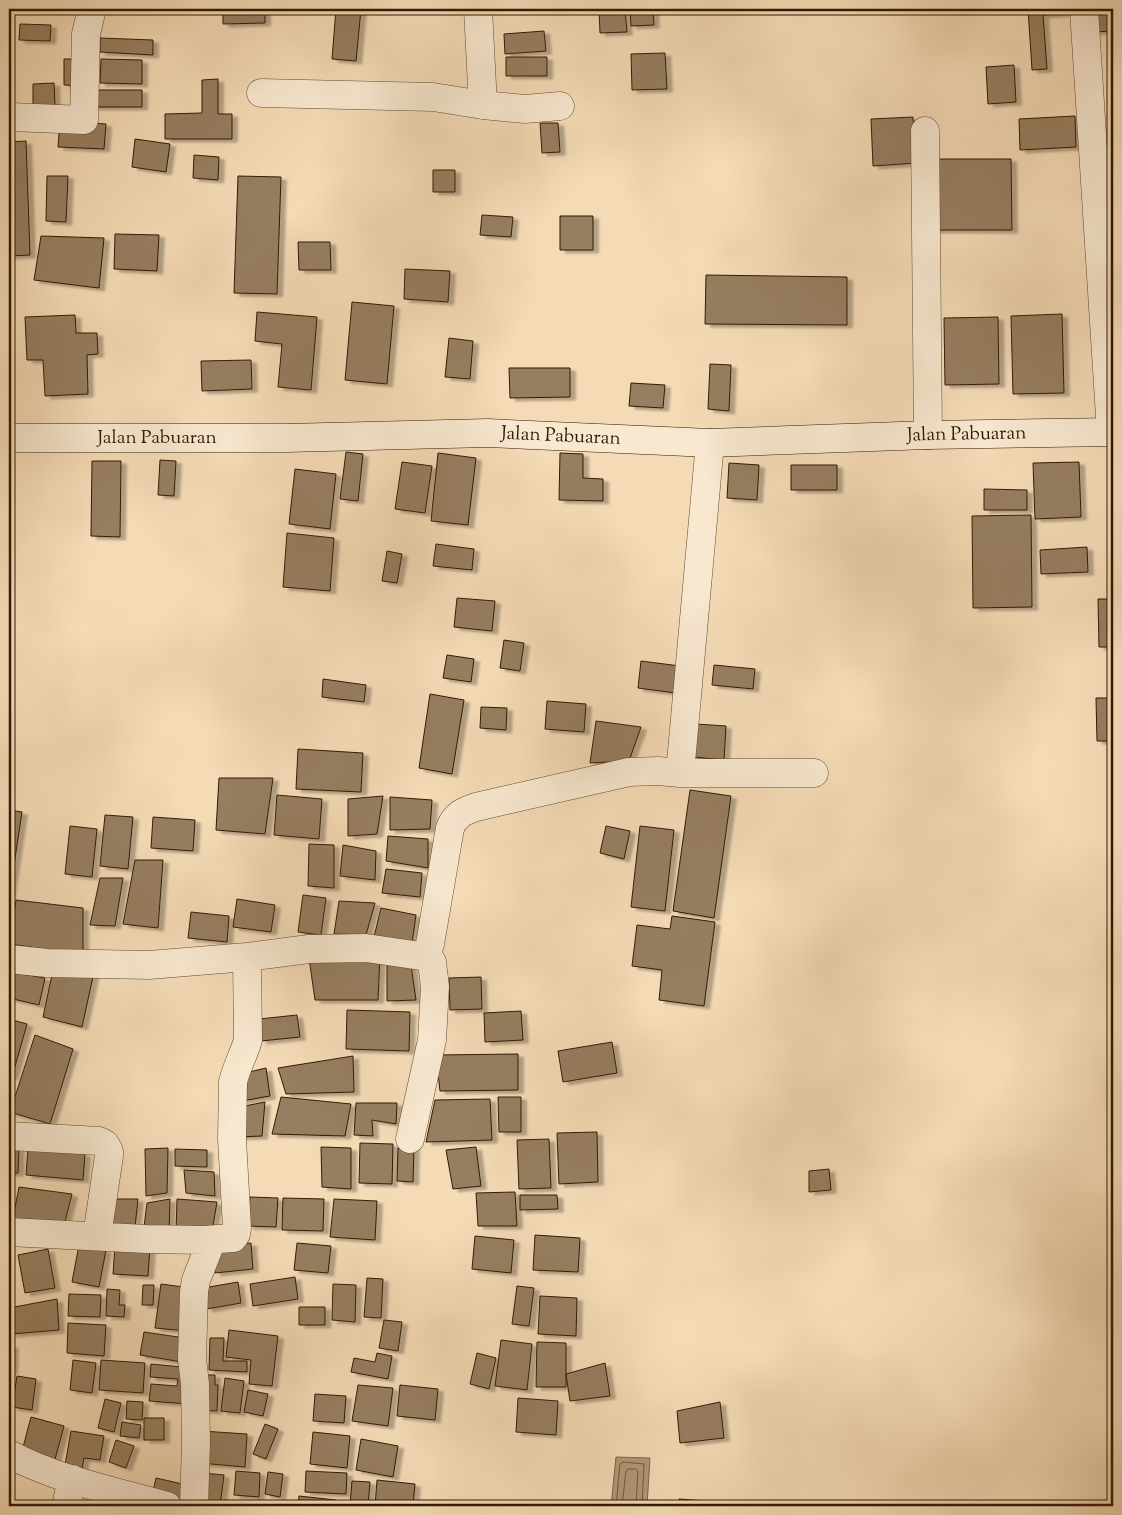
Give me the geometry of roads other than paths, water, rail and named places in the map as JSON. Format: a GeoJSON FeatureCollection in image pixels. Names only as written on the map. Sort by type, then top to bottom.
{"type":"FeatureCollection","features":[{"type":"Feature","properties":{"kind":"street"},"geometry":{"type":"LineString","coordinates":[[9,120],[11,117],[84,120],[86,34],[92,9]]}},
{"type":"Feature","properties":{"kind":"street"},"geometry":{"type":"LineString","coordinates":[[478,9],[483,105]]}},
{"type":"Feature","properties":{"kind":"street"},"geometry":{"type":"LineString","coordinates":[[1084,9],[1112,432]]}},
{"type":"Feature","properties":{"kind":"street"},"geometry":{"type":"LineString","coordinates":[[262,93],[433,97],[525,109],[560,106]]}},
{"type":"Feature","properties":{"kind":"street"},"geometry":{"type":"LineString","coordinates":[[925,131],[928,435]]}},
{"type":"Feature","properties":{"kind":"street","name":"Jalan Pabuaran"},"geometry":{"type":"LineString","coordinates":[[9,438],[286,438],[488,433],[710,443],[928,435],[1112,432]]}},
{"type":"Feature","properties":{"kind":"street"},"geometry":{"type":"LineString","coordinates":[[680,773],[710,443]]}},
{"type":"Feature","properties":{"kind":"street"},"geometry":{"type":"LineString","coordinates":[[426,954],[430,944],[450,828],[453,821],[460,814],[476,807],[629,772],[814,773]]}},
{"type":"Feature","properties":{"kind":"street"},"geometry":{"type":"LineString","coordinates":[[9,959],[149,965],[247,957],[309,949],[366,948],[416,956],[426,954]]}},
{"type":"Feature","properties":{"kind":"street"},"geometry":{"type":"LineString","coordinates":[[410,1139],[432,1040],[435,987],[432,962],[426,954]]}},
{"type":"Feature","properties":{"kind":"street"},"geometry":{"type":"LineString","coordinates":[[9,1232],[146,1239],[212,1240],[233,1238],[237,1228],[232,1139],[234,1082],[235,1074],[248,1040],[247,957]]}},
{"type":"Feature","properties":{"kind":"street"},"geometry":{"type":"LineString","coordinates":[[9,1136],[99,1141],[106,1144],[109,1156],[97,1236]]}},
{"type":"Feature","properties":{"kind":"street"},"geometry":{"type":"LineString","coordinates":[[194,1506],[196,1443],[195,1384],[192,1359],[194,1292],[196,1280],[212,1240]]}},
{"type":"Feature","properties":{"kind":"street"},"geometry":{"type":"LineString","coordinates":[[9,1454],[72,1479],[168,1506]]}},
{"type":"Feature","properties":{"kind":"street"},"geometry":{"type":"LineString","coordinates":[[66,1506],[72,1479]]}},
{"type":"Feature","properties":{"kind":"water"},"geometry":{"type":"Polygon","coordinates":[[[616,1457],[650,1458],[647,1506],[611,1506],[616,1457]]]}}]}
